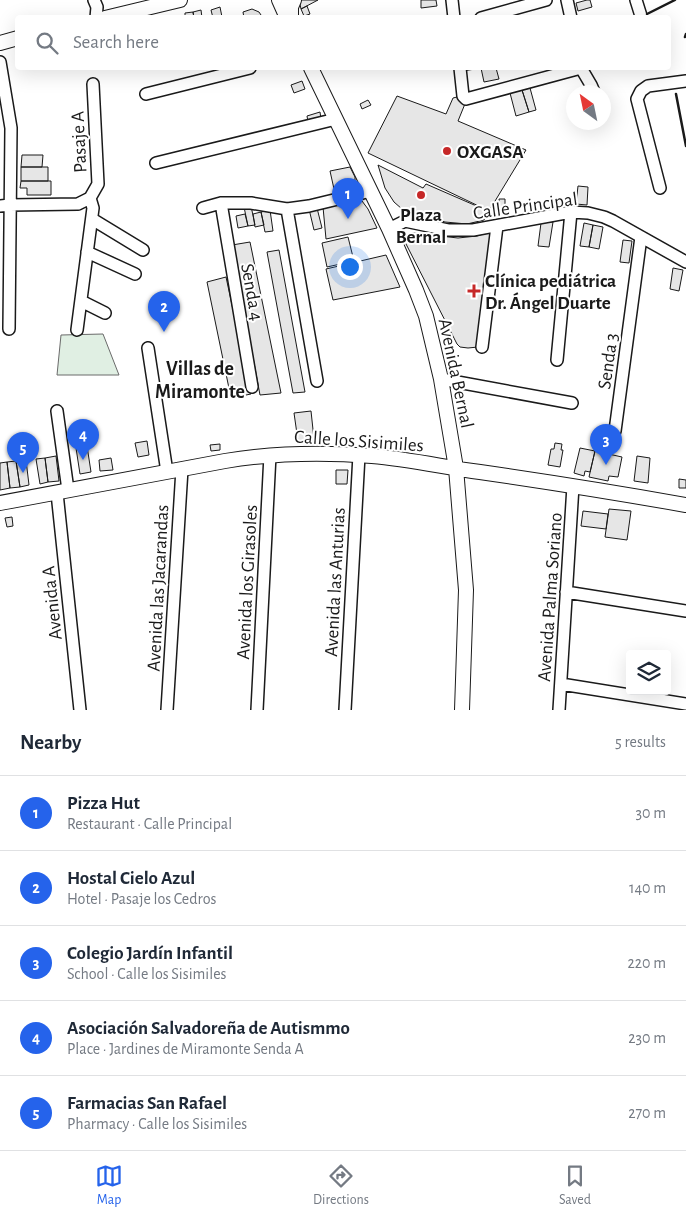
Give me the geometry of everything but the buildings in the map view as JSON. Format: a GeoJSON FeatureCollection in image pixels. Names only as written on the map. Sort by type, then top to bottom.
{"type":"FeatureCollection","features":[{"type":"Feature","properties":{"kind":"main road"},"geometry":{"type":"LineString","coordinates":[[279,0],[287,15]]}},
{"type":"Feature","properties":{"kind":"main road"},"geometry":{"type":"LineString","coordinates":[[290,15],[294,0]]}},
{"type":"Feature","properties":{"kind":"main road"},"geometry":{"type":"LineString","coordinates":[[119,15],[173,2]]}},
{"type":"Feature","properties":{"kind":"main road"},"geometry":{"type":"LineString","coordinates":[[0,43],[15,39]]}},
{"type":"Feature","properties":{"kind":"main road","name":"Avenida Bernal"},"geometry":{"type":"LineString","coordinates":[[312,70],[389,229],[416,290],[426,316],[442,380],[456,468],[466,590],[462,710]]}},
{"type":"Feature","properties":{"kind":"main road","name":"Calle los Sisimiles"},"geometry":{"type":"LineString","coordinates":[[0,504],[247,457],[308,454],[359,455],[435,464],[686,505]]}},
{"type":"Feature","properties":{"kind":"street"},"geometry":{"type":"LineString","coordinates":[[94,0],[97,7],[96,15]]}},
{"type":"Feature","properties":{"kind":"street"},"geometry":{"type":"LineString","coordinates":[[151,0],[173,2]]}},
{"type":"Feature","properties":{"kind":"street"},"geometry":{"type":"LineString","coordinates":[[452,0],[454,15]]}},
{"type":"Feature","properties":{"kind":"street"},"geometry":{"type":"LineString","coordinates":[[492,15],[546,0]]}},
{"type":"Feature","properties":{"kind":"street"},"geometry":{"type":"LineString","coordinates":[[567,0],[571,15]]}},
{"type":"Feature","properties":{"kind":"street"},"geometry":{"type":"LineString","coordinates":[[636,0],[641,15]]}},
{"type":"Feature","properties":{"kind":"street"},"geometry":{"type":"LineString","coordinates":[[0,62],[11,128],[5,206],[4,287],[9,329]]}},
{"type":"Feature","properties":{"kind":"street"},"geometry":{"type":"LineString","coordinates":[[146,94],[242,70]]}},
{"type":"Feature","properties":{"kind":"street"},"geometry":{"type":"LineString","coordinates":[[460,70],[463,96],[466,99],[574,70]]}},
{"type":"Feature","properties":{"kind":"street"},"geometry":{"type":"LineString","coordinates":[[582,70],[591,85]]}},
{"type":"Feature","properties":{"kind":"street"},"geometry":{"type":"LineString","coordinates":[[660,188],[638,102],[638,95],[643,89],[651,85],[686,81]]}},
{"type":"Feature","properties":{"kind":"street","name":"Pasaje A"},"geometry":{"type":"LineString","coordinates":[[90,198],[98,184],[93,84]]}},
{"type":"Feature","properties":{"kind":"street"},"geometry":{"type":"LineString","coordinates":[[156,163],[336,119]]}},
{"type":"Feature","properties":{"kind":"street"},"geometry":{"type":"LineString","coordinates":[[203,208],[221,203],[251,203],[287,208],[309,206],[371,191]]}},
{"type":"Feature","properties":{"kind":"street"},"geometry":{"type":"LineString","coordinates":[[5,206],[78,204],[90,198],[93,208],[92,219],[77,330]]}},
{"type":"Feature","properties":{"kind":"street","name":"Senda 4"},"geometry":{"type":"LineString","coordinates":[[221,203],[252,387]]}},
{"type":"Feature","properties":{"kind":"street"},"geometry":{"type":"LineString","coordinates":[[287,208],[317,381]]}},
{"type":"Feature","properties":{"kind":"street"},"geometry":{"type":"LineString","coordinates":[[556,360],[571,212]]}},
{"type":"Feature","properties":{"kind":"street","name":"Calle Principal"},"geometry":{"type":"LineString","coordinates":[[389,229],[405,221],[441,229],[473,230],[571,212],[588,213],[604,217],[686,262]]}},
{"type":"Feature","properties":{"kind":"street"},"geometry":{"type":"LineString","coordinates":[[92,219],[143,250]]}},
{"type":"Feature","properties":{"kind":"street"},"geometry":{"type":"LineString","coordinates":[[482,347],[497,226]]}},
{"type":"Feature","properties":{"kind":"street","name":"Senda 3"},"geometry":{"type":"LineString","coordinates":[[615,432],[641,236]]}},
{"type":"Feature","properties":{"kind":"street"},"geometry":{"type":"LineString","coordinates":[[87,252],[134,274]]}},
{"type":"Feature","properties":{"kind":"street"},"geometry":{"type":"LineString","coordinates":[[81,302],[105,314]]}},
{"type":"Feature","properties":{"kind":"street"},"geometry":{"type":"LineString","coordinates":[[148,348],[167,472]]}},
{"type":"Feature","properties":{"kind":"street"},"geometry":{"type":"LineString","coordinates":[[442,380],[572,403]]}},
{"type":"Feature","properties":{"kind":"street","name":"Avenida A"},"geometry":{"type":"LineString","coordinates":[[58,411],[80,710]]}},
{"type":"Feature","properties":{"kind":"street","name":"Avenida los Girasoles"},"geometry":{"type":"LineString","coordinates":[[257,710],[270,455]]}},
{"type":"Feature","properties":{"kind":"street","name":"Avenida las Anturias"},"geometry":{"type":"LineString","coordinates":[[345,710],[359,455]]}},
{"type":"Feature","properties":{"kind":"street","name":"Avenida las Jacarandas"},"geometry":{"type":"LineString","coordinates":[[167,710],[182,469]]}},
{"type":"Feature","properties":{"kind":"street","name":"Avenida Palma Soriano"},"geometry":{"type":"LineString","coordinates":[[559,710],[573,486]]}},
{"type":"Feature","properties":{"kind":"street"},"geometry":{"type":"LineString","coordinates":[[566,592],[686,611]]}},
{"type":"Feature","properties":{"kind":"street"},"geometry":{"type":"LineString","coordinates":[[561,684],[686,704]]}},
{"type":"Feature","properties":{"kind":"green space"},"geometry":{"type":"Polygon","coordinates":[[[103,334],[119,375],[57,375],[61,335],[103,334]]]}},
{"type":"Feature","properties":{"kind":"wall"},"geometry":{"type":"LineString","coordinates":[[647,14],[675,0]]}},
{"type":"Feature","properties":{"kind":"wall"},"geometry":{"type":"LineString","coordinates":[[676,94],[686,146]]}},
{"type":"Feature","properties":{"kind":"place","name":"OXGASA"},"geometry":{"type":"Point","coordinates":[447,151]}},
{"type":"Feature","properties":{"kind":"place","name":"Plaza Bernal"},"geometry":{"type":"Point","coordinates":[421,195]}},
{"type":"Feature","properties":{"kind":"place","name":"Pizza Hut"},"geometry":{"type":"Point","coordinates":[348,219]}},
{"type":"Feature","properties":{"kind":"place","name":"Clínica pediátrica Dr. Ángel Duarte"},"geometry":{"type":"Point","coordinates":[474,291]}},
{"type":"Feature","properties":{"kind":"place","name":"Hostal Cielo Azul"},"geometry":{"type":"Point","coordinates":[164,332]}},
{"type":"Feature","properties":{"kind":"place","name":"Asociación Salvadoreña de Autismmo"},"geometry":{"type":"Point","coordinates":[83,460]}},
{"type":"Feature","properties":{"kind":"place","name":"Colegio Jardín Infantil"},"geometry":{"type":"Point","coordinates":[606,465]}},
{"type":"Feature","properties":{"kind":"place","name":"Farmacias San Rafael"},"geometry":{"type":"Point","coordinates":[23,473]}},
{"type":"Feature","properties":{"kind":"district","name":"Villas de Miramonte"},"geometry":{"type":"Point","coordinates":[200,380]}}]}
